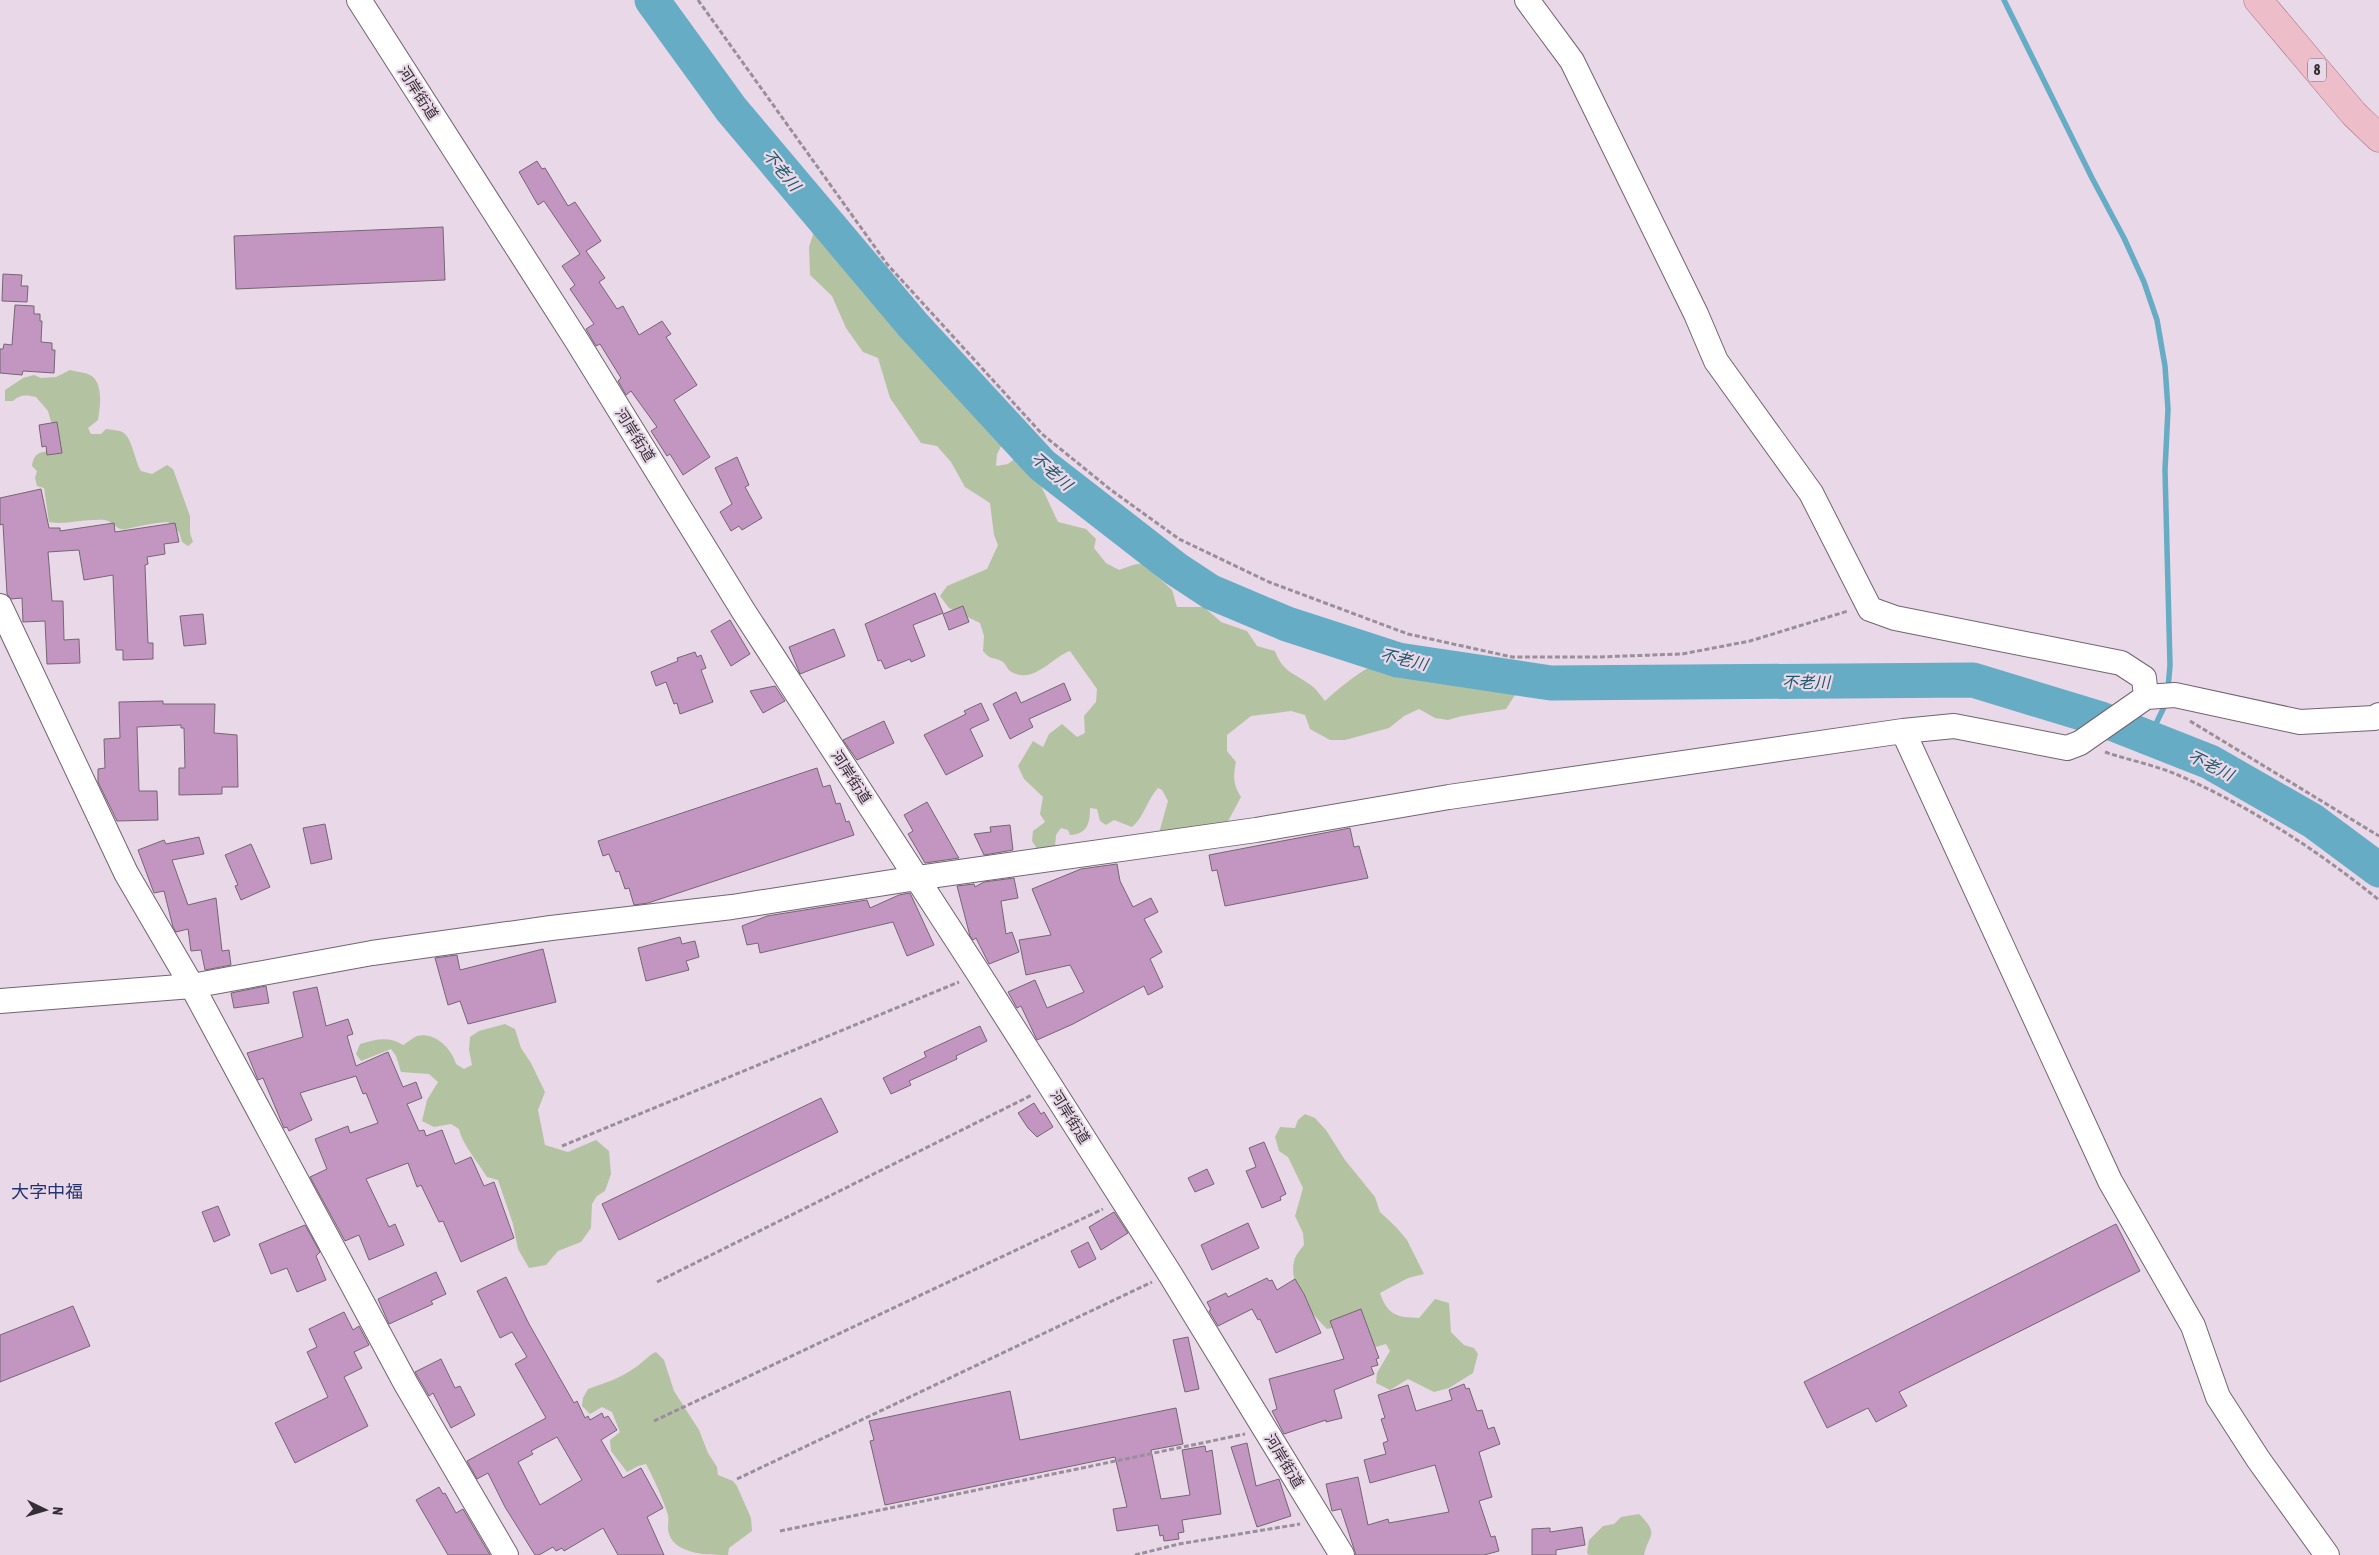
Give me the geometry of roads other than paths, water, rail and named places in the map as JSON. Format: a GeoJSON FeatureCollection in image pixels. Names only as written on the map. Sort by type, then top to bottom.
{"type":"FeatureCollection","features":[{"type":"Feature","properties":{"kind":"main road","name":"8"},"geometry":{"type":"LineString","coordinates":[[2258,0],[2354,114],[2379,138]]}},
{"type":"Feature","properties":{"kind":"street","name":"河岸街道"},"geometry":{"type":"LineString","coordinates":[[359,0],[571,332],[744,612],[979,974],[1170,1274],[1342,1555]]}},
{"type":"Feature","properties":{"kind":"street"},"geometry":{"type":"LineString","coordinates":[[1527,0],[1572,61],[1696,314],[1716,361],[1811,493],[1870,609],[1894,618],[2121,663],[2144,678],[2146,697]]}},
{"type":"Feature","properties":{"kind":"street"},"geometry":{"type":"LineString","coordinates":[[0,606],[126,873],[192,986],[406,1384],[506,1555]]}},
{"type":"Feature","properties":{"kind":"street"},"geometry":{"type":"LineString","coordinates":[[0,1001],[192,986],[372,953],[551,928],[732,907],[917,878],[1256,830],[1449,796],[1903,731],[1954,726],[2067,748],[2080,743],[2146,697],[2175,695],[2300,722],[2374,718],[2379,715]]}},
{"type":"Feature","properties":{"kind":"street"},"geometry":{"type":"LineString","coordinates":[[1903,731],[2110,1181],[2193,1326],[2218,1396],[2258,1459],[2327,1555]]}},
{"type":"Feature","properties":{"kind":"waterway","name":"不老川"},"geometry":{"type":"LineString","coordinates":[[652,0],[731,109],[913,325],[1042,465],[1176,569],[1211,592],[1287,624],[1398,660],[1551,683],[1973,680],[2101,719],[2210,762],[2313,821],[2379,870]]}},
{"type":"Feature","properties":{"kind":"waterway"},"geometry":{"type":"LineString","coordinates":[[2004,0],[2092,178],[2124,238],[2144,282],[2157,320],[2165,366],[2168,409],[2165,470],[2170,665],[2168,689]]}},
{"type":"Feature","properties":{"kind":"waterway"},"geometry":{"type":"LineString","coordinates":[[2149,738],[2167,701]]}},
{"type":"Feature","properties":{"kind":"district","name":"大字中福"},"geometry":{"type":"Point","coordinates":[47,1192]}}]}
